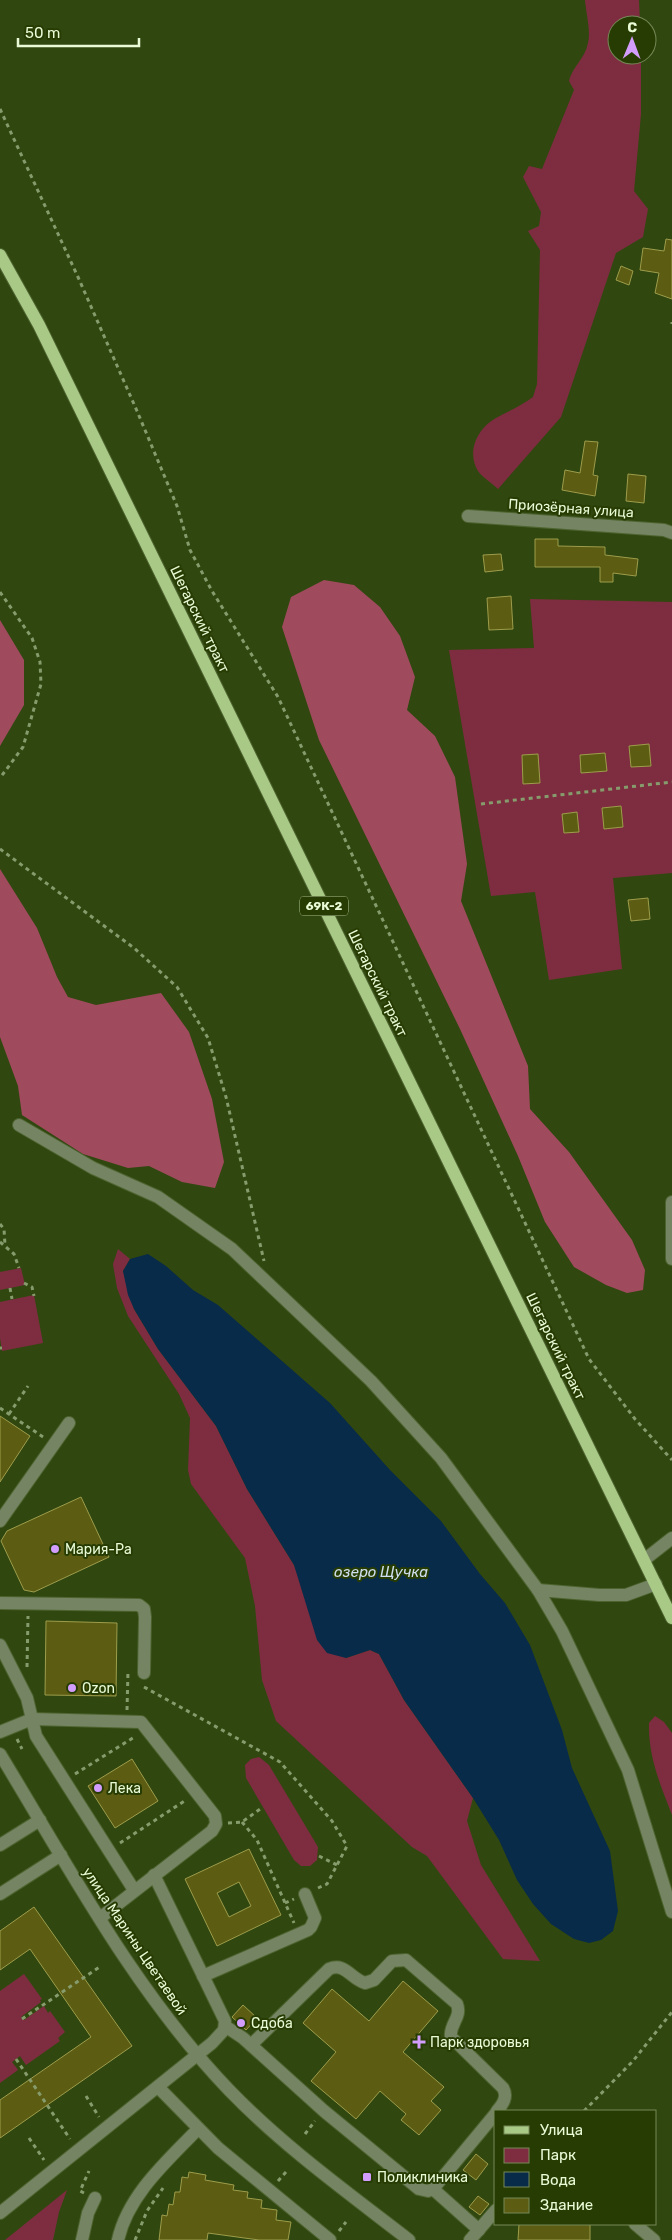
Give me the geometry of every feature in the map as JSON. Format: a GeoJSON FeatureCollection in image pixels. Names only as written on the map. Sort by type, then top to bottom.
{"type":"FeatureCollection","features":[{"type":"Feature","properties":{"kind":"main road","name":"Шегарский тракт"},"geometry":{"type":"LineString","coordinates":[[0,255],[44,334],[672,1618]]}},
{"type":"Feature","properties":{"kind":"street","name":"Приозёрная улица"},"geometry":{"type":"LineString","coordinates":[[468,516],[664,530],[672,533]]}},
{"type":"Feature","properties":{"kind":"street"},"geometry":{"type":"LineString","coordinates":[[19,1125],[93,1168],[158,1197],[232,1249],[371,1381],[441,1458],[538,1590],[562,1631],[628,1770],[672,1912]]}},
{"type":"Feature","properties":{"kind":"street"},"geometry":{"type":"LineString","coordinates":[[672,1202],[672,1259]]}},
{"type":"Feature","properties":{"kind":"street"},"geometry":{"type":"LineString","coordinates":[[0,1521],[69,1422]]}},
{"type":"Feature","properties":{"kind":"street"},"geometry":{"type":"LineString","coordinates":[[644,1560],[672,1538]]}},
{"type":"Feature","properties":{"kind":"street"},"geometry":{"type":"LineString","coordinates":[[538,1590],[599,1596],[626,1595],[656,1584]]}},
{"type":"Feature","properties":{"kind":"street"},"geometry":{"type":"LineString","coordinates":[[0,1604],[138,1605],[144,1609],[145,1617],[144,1673]]}},
{"type":"Feature","properties":{"kind":"street"},"geometry":{"type":"LineString","coordinates":[[0,1645],[27,1698],[36,1736],[134,1890]]}},
{"type":"Feature","properties":{"kind":"street"},"geometry":{"type":"LineString","coordinates":[[0,1732],[32,1719],[141,1722],[214,1816],[216,1824],[212,1831],[100,1918]]}},
{"type":"Feature","properties":{"kind":"street","name":"улица Марины Цветаевой"},"geometry":{"type":"LineString","coordinates":[[0,1754],[140,1980],[197,2055],[280,2139],[408,2240]]}},
{"type":"Feature","properties":{"kind":"street"},"geometry":{"type":"LineString","coordinates":[[0,1845],[40,1820]]}},
{"type":"Feature","properties":{"kind":"street"},"geometry":{"type":"LineString","coordinates":[[0,1894],[61,1855]]}},
{"type":"Feature","properties":{"kind":"street"},"geometry":{"type":"LineString","coordinates":[[154,1875],[225,2026],[251,2045],[324,2111],[419,2189],[423,2191],[433,2189],[494,2114]]}},
{"type":"Feature","properties":{"kind":"street"},"geometry":{"type":"LineString","coordinates":[[202,1976],[311,1927],[315,1918],[305,1894]]}},
{"type":"Feature","properties":{"kind":"street"},"geometry":{"type":"LineString","coordinates":[[251,2045],[329,1969],[343,1968],[356,1979],[365,1983],[374,1980],[392,1962],[406,1960],[457,2004],[459,2014],[451,2027],[451,2037],[457,2045],[503,2088],[505,2092],[504,2101],[497,2110]]}},
{"type":"Feature","properties":{"kind":"street"},"geometry":{"type":"LineString","coordinates":[[0,2213],[222,2035],[225,2026]]}},
{"type":"Feature","properties":{"kind":"street"},"geometry":{"type":"LineString","coordinates":[[158,2087],[218,2148],[330,2240]]}},
{"type":"Feature","properties":{"kind":"street"},"geometry":{"type":"LineString","coordinates":[[118,2240],[128,2213],[141,2193],[198,2129]]}},
{"type":"Feature","properties":{"kind":"street"},"geometry":{"type":"LineString","coordinates":[[433,2189],[474,2235],[494,2212]]}},
{"type":"Feature","properties":{"kind":"street"},"geometry":{"type":"LineString","coordinates":[[82,2240],[88,2213],[95,2198]]}},
{"type":"Feature","properties":{"kind":"street"},"geometry":{"type":"LineString","coordinates":[[636,2225],[654,2240]]}},
{"type":"Feature","properties":{"kind":"path"},"geometry":{"type":"LineString","coordinates":[[0,110],[78,277],[137,411],[177,506],[190,550],[212,591],[278,697],[589,1360],[635,1419],[672,1460]]}},
{"type":"Feature","properties":{"kind":"path"},"geometry":{"type":"LineString","coordinates":[[0,592],[32,638],[40,662],[41,684],[22,747],[0,778]]}},
{"type":"Feature","properties":{"kind":"path"},"geometry":{"type":"LineString","coordinates":[[481,804],[672,782]]}},
{"type":"Feature","properties":{"kind":"path"},"geometry":{"type":"LineString","coordinates":[[0,849],[134,948],[177,987],[208,1038],[224,1089],[270,1286]]}},
{"type":"Feature","properties":{"kind":"path"},"geometry":{"type":"LineString","coordinates":[[0,1224],[4,1229],[5,1245]]}},
{"type":"Feature","properties":{"kind":"path"},"geometry":{"type":"LineString","coordinates":[[0,1242],[14,1254],[19,1268]]}},
{"type":"Feature","properties":{"kind":"path"},"geometry":{"type":"LineString","coordinates":[[24,1283],[32,1287],[34,1296]]}},
{"type":"Feature","properties":{"kind":"path"},"geometry":{"type":"LineString","coordinates":[[10,1288],[12,1299]]}},
{"type":"Feature","properties":{"kind":"path"},"geometry":{"type":"LineString","coordinates":[[9,1414],[28,1386]]}},
{"type":"Feature","properties":{"kind":"path"},"geometry":{"type":"LineString","coordinates":[[0,1408],[53,1445]]}},
{"type":"Feature","properties":{"kind":"path"},"geometry":{"type":"LineString","coordinates":[[27,1669],[28,1603]]}},
{"type":"Feature","properties":{"kind":"path"},"geometry":{"type":"LineString","coordinates":[[128,1678],[280,1762],[332,1821],[347,1846],[327,1884],[285,1903]]}},
{"type":"Feature","properties":{"kind":"path"},"geometry":{"type":"LineString","coordinates":[[64,1781],[148,1729]]}},
{"type":"Feature","properties":{"kind":"path"},"geometry":{"type":"LineString","coordinates":[[259,1757],[262,1752]]}},
{"type":"Feature","properties":{"kind":"path"},"geometry":{"type":"LineString","coordinates":[[108,1850],[197,1793]]}},
{"type":"Feature","properties":{"kind":"path"},"geometry":{"type":"LineString","coordinates":[[216,1824],[242,1822],[262,1806]]}},
{"type":"Feature","properties":{"kind":"path"},"geometry":{"type":"LineString","coordinates":[[242,1822],[257,1840],[299,1934]]}},
{"type":"Feature","properties":{"kind":"path"},"geometry":{"type":"LineString","coordinates":[[319,1856],[337,1865]]}},
{"type":"Feature","properties":{"kind":"path"},"geometry":{"type":"LineString","coordinates":[[22,2019],[101,1966]]}},
{"type":"Feature","properties":{"kind":"path"},"geometry":{"type":"LineString","coordinates":[[585,2110],[633,2061],[672,2012]]}},
{"type":"Feature","properties":{"kind":"path"},"geometry":{"type":"LineString","coordinates":[[16,2059],[78,2150]]}},
{"type":"Feature","properties":{"kind":"path"},"geometry":{"type":"LineString","coordinates":[[86,2096],[107,2127]]}},
{"type":"Feature","properties":{"kind":"path"},"geometry":{"type":"LineString","coordinates":[[29,2138],[52,2171]]}},
{"type":"Feature","properties":{"kind":"path"},"geometry":{"type":"LineString","coordinates":[[80,2191],[88,2171]]}},
{"type":"Feature","properties":{"kind":"path"},"geometry":{"type":"LineString","coordinates":[[135,2240],[147,2211],[166,2184]]}},
{"type":"Feature","properties":{"kind":"green space"},"geometry":{"type":"Polygon","coordinates":[[[585,0],[639,0],[640,15],[607,15],[607,65],[641,65],[641,114],[634,191],[648,209],[643,237],[616,253],[561,417],[498,489],[478,471],[473,456],[476,441],[479,434],[490,422],[533,397],[537,384],[540,250],[528,231],[539,226],[541,212],[523,177],[529,166],[542,169],[574,90],[569,81],[586,49],[589,28],[585,0]]]}},
{"type":"Feature","properties":{"kind":"green space"},"geometry":{"type":"Polygon","coordinates":[[[530,599],[672,602],[672,873],[613,878],[622,969],[549,980],[535,892],[491,896],[449,650],[534,648],[530,599]]]}},
{"type":"Feature","properties":{"kind":"green space"},"geometry":{"type":"Polygon","coordinates":[[[118,1249],[130,1259],[123,1271],[134,1309],[158,1349],[216,1426],[247,1489],[294,1565],[305,1595],[346,1658],[370,1650],[379,1654],[404,1700],[473,1798],[467,1821],[481,1865],[540,1961],[503,1959],[427,1856],[412,1847],[276,1721],[262,1680],[255,1606],[245,1558],[191,1484],[188,1470],[190,1418],[179,1394],[128,1316],[117,1288],[113,1264],[118,1249]]]}},
{"type":"Feature","properties":{"kind":"green space"},"geometry":{"type":"Polygon","coordinates":[[[21,1268],[25,1285],[0,1290],[0,1272],[21,1268]]]}},
{"type":"Feature","properties":{"kind":"green space"},"geometry":{"type":"Polygon","coordinates":[[[34,1295],[43,1343],[2,1351],[0,1302],[34,1295]]]}},
{"type":"Feature","properties":{"kind":"green space"},"geometry":{"type":"Polygon","coordinates":[[[655,1716],[664,1722],[672,1733],[672,1815],[650,1747],[649,1723],[655,1716]]]}},
{"type":"Feature","properties":{"kind":"green space"},"geometry":{"type":"Polygon","coordinates":[[[259,1757],[269,1765],[318,1847],[317,1860],[310,1866],[301,1866],[294,1860],[246,1778],[245,1765],[251,1759],[259,1757]]]}},
{"type":"Feature","properties":{"kind":"green space"},"geometry":{"type":"Polygon","coordinates":[[[24,1974],[42,1999],[40,2000],[41,2002],[21,2017],[24,2020],[44,2006],[48,2013],[50,2011],[65,2032],[58,2038],[60,2041],[26,2065],[20,2056],[12,2062],[18,2070],[0,2083],[0,1991],[24,1974]]]}},
{"type":"Feature","properties":{"kind":"green space"},"geometry":{"type":"Polygon","coordinates":[[[67,2190],[59,2212],[53,2240],[5,2240],[67,2190]]]}},
{"type":"Feature","properties":{"kind":"shaded area"},"geometry":{"type":"Polygon","coordinates":[[[324,580],[354,585],[380,607],[400,636],[415,677],[407,710],[435,736],[455,777],[467,864],[461,901],[528,1066],[530,1109],[569,1152],[632,1240],[645,1270],[643,1290],[627,1293],[606,1285],[574,1267],[545,1222],[518,1156],[460,1029],[319,740],[282,627],[291,597],[324,580]]]}},
{"type":"Feature","properties":{"kind":"shaded area"},"geometry":{"type":"Polygon","coordinates":[[[0,620],[24,660],[24,705],[0,746],[0,620]]]}},
{"type":"Feature","properties":{"kind":"shaded area"},"geometry":{"type":"Polygon","coordinates":[[[0,869],[37,928],[57,977],[68,997],[96,1005],[161,993],[189,1032],[212,1099],[224,1162],[215,1188],[182,1182],[149,1166],[128,1168],[83,1154],[22,1115],[18,1086],[0,1037],[0,869]]]}},
{"type":"Feature","properties":{"kind":"water","name":"озеро Щучка"},"geometry":{"type":"Polygon","coordinates":[[[148,1254],[166,1266],[193,1290],[218,1305],[330,1403],[390,1470],[441,1521],[480,1574],[505,1603],[530,1645],[562,1730],[572,1768],[610,1851],[618,1911],[613,1931],[601,1940],[589,1943],[574,1939],[551,1924],[533,1904],[517,1880],[499,1840],[473,1798],[404,1700],[379,1654],[370,1650],[346,1658],[327,1653],[317,1640],[294,1565],[247,1489],[216,1426],[158,1349],[134,1309],[128,1295],[123,1271],[130,1259],[148,1254]]]}},
{"type":"Feature","properties":{"kind":"building"},"geometry":{"type":"Polygon","coordinates":[[[666,239],[672,240],[672,299],[655,293],[659,273],[640,270],[643,248],[664,251],[666,239]]]}},
{"type":"Feature","properties":{"kind":"building"},"geometry":{"type":"Polygon","coordinates":[[[621,266],[633,271],[629,285],[616,280],[621,266]]]}},
{"type":"Feature","properties":{"kind":"building"},"geometry":{"type":"Polygon","coordinates":[[[585,441],[598,442],[593,475],[598,476],[595,496],[562,490],[565,470],[580,473],[585,441]]]}},
{"type":"Feature","properties":{"kind":"building"},"geometry":{"type":"Polygon","coordinates":[[[628,474],[646,476],[644,503],[626,501],[628,474]]]}},
{"type":"Feature","properties":{"kind":"building"},"geometry":{"type":"Polygon","coordinates":[[[535,539],[558,539],[558,546],[605,547],[605,555],[638,559],[636,576],[613,573],[613,582],[600,582],[600,567],[535,567],[535,539]]]}},
{"type":"Feature","properties":{"kind":"building"},"geometry":{"type":"Polygon","coordinates":[[[501,554],[503,570],[485,572],[483,555],[501,554]]]}},
{"type":"Feature","properties":{"kind":"building"},"geometry":{"type":"Polygon","coordinates":[[[511,596],[513,629],[489,630],[487,598],[511,596]]]}},
{"type":"Feature","properties":{"kind":"building"},"geometry":{"type":"Polygon","coordinates":[[[649,744],[651,766],[631,767],[629,746],[649,744]]]}},
{"type":"Feature","properties":{"kind":"building"},"geometry":{"type":"Polygon","coordinates":[[[605,753],[607,771],[581,773],[580,755],[605,753]]]}},
{"type":"Feature","properties":{"kind":"building"},"geometry":{"type":"Polygon","coordinates":[[[538,754],[540,783],[523,784],[522,755],[538,754]]]}},
{"type":"Feature","properties":{"kind":"building"},"geometry":{"type":"Polygon","coordinates":[[[621,806],[623,827],[604,829],[602,808],[621,806]]]}},
{"type":"Feature","properties":{"kind":"building"},"geometry":{"type":"Polygon","coordinates":[[[577,812],[579,832],[564,833],[562,814],[577,812]]]}},
{"type":"Feature","properties":{"kind":"building"},"geometry":{"type":"Polygon","coordinates":[[[648,898],[650,919],[631,921],[628,900],[648,898]]]}},
{"type":"Feature","properties":{"kind":"building"},"geometry":{"type":"Polygon","coordinates":[[[0,1416],[30,1436],[0,1482],[0,1416]]]}},
{"type":"Feature","properties":{"kind":"building","name":"Мария-Ра"},"geometry":{"type":"Polygon","coordinates":[[[81,1497],[109,1557],[34,1592],[24,1590],[1,1541],[7,1531],[81,1497]]]}},
{"type":"Feature","properties":{"kind":"building"},"geometry":{"type":"Polygon","coordinates":[[[46,1621],[117,1623],[116,1696],[45,1695],[46,1621]]]}},
{"type":"Feature","properties":{"kind":"building"},"geometry":{"type":"Polygon","coordinates":[[[132,1759],[158,1801],[115,1828],[88,1786],[132,1759]]]}},
{"type":"Feature","properties":{"kind":"building"},"geometry":{"type":"Polygon","coordinates":[[[249,1849],[281,1915],[217,1946],[185,1879],[249,1849]],[[239,1882],[217,1893],[229,1917],[251,1906],[239,1882]]]}},
{"type":"Feature","properties":{"kind":"building"},"geometry":{"type":"Polygon","coordinates":[[[34,1907],[132,2046],[0,2138],[0,2100],[91,2037],[30,1949],[0,1970],[0,1931],[34,1907]]]}},
{"type":"Feature","properties":{"kind":"building"},"geometry":{"type":"Polygon","coordinates":[[[403,1981],[438,2011],[403,2052],[444,2087],[431,2101],[441,2110],[419,2135],[401,2120],[406,2114],[380,2091],[356,2119],[311,2081],[336,2052],[303,2023],[332,1989],[369,2021],[403,1981]]]}},
{"type":"Feature","properties":{"kind":"building"},"geometry":{"type":"Polygon","coordinates":[[[243,2005],[257,2018],[246,2030],[232,2017],[243,2005]]]}},
{"type":"Feature","properties":{"kind":"building"},"geometry":{"type":"Polygon","coordinates":[[[476,2154],[488,2164],[476,2180],[463,2170],[476,2154]]]}},
{"type":"Feature","properties":{"kind":"building"},"geometry":{"type":"Polygon","coordinates":[[[189,2172],[206,2175],[205,2180],[234,2185],[233,2190],[248,2192],[247,2198],[262,2200],[261,2208],[277,2210],[276,2220],[291,2222],[288,2240],[259,2240],[208,2233],[207,2240],[159,2240],[162,2215],[167,2216],[169,2204],[173,2205],[175,2192],[180,2192],[182,2177],[188,2178],[189,2172]]]}},
{"type":"Feature","properties":{"kind":"building"},"geometry":{"type":"Polygon","coordinates":[[[478,2196],[489,2204],[480,2215],[469,2207],[478,2196]]]}},
{"type":"Feature","properties":{"kind":"building"},"geometry":{"type":"Polygon","coordinates":[[[519,2225],[590,2225],[590,2240],[518,2240],[519,2225]]]}},
{"type":"Feature","properties":{"kind":"place","name":"Мария-Ра"},"geometry":{"type":"Point","coordinates":[55,1549]}},
{"type":"Feature","properties":{"kind":"place","name":"Ozon"},"geometry":{"type":"Point","coordinates":[72,1688]}},
{"type":"Feature","properties":{"kind":"place","name":"Лека"},"geometry":{"type":"Point","coordinates":[98,1788]}},
{"type":"Feature","properties":{"kind":"place","name":"Сдоба"},"geometry":{"type":"Point","coordinates":[241,2023]}},
{"type":"Feature","properties":{"kind":"place","name":"Парк здоровья"},"geometry":{"type":"Point","coordinates":[419,2042]}},
{"type":"Feature","properties":{"kind":"place","name":"Поликлиника"},"geometry":{"type":"Point","coordinates":[367,2177]}}]}
